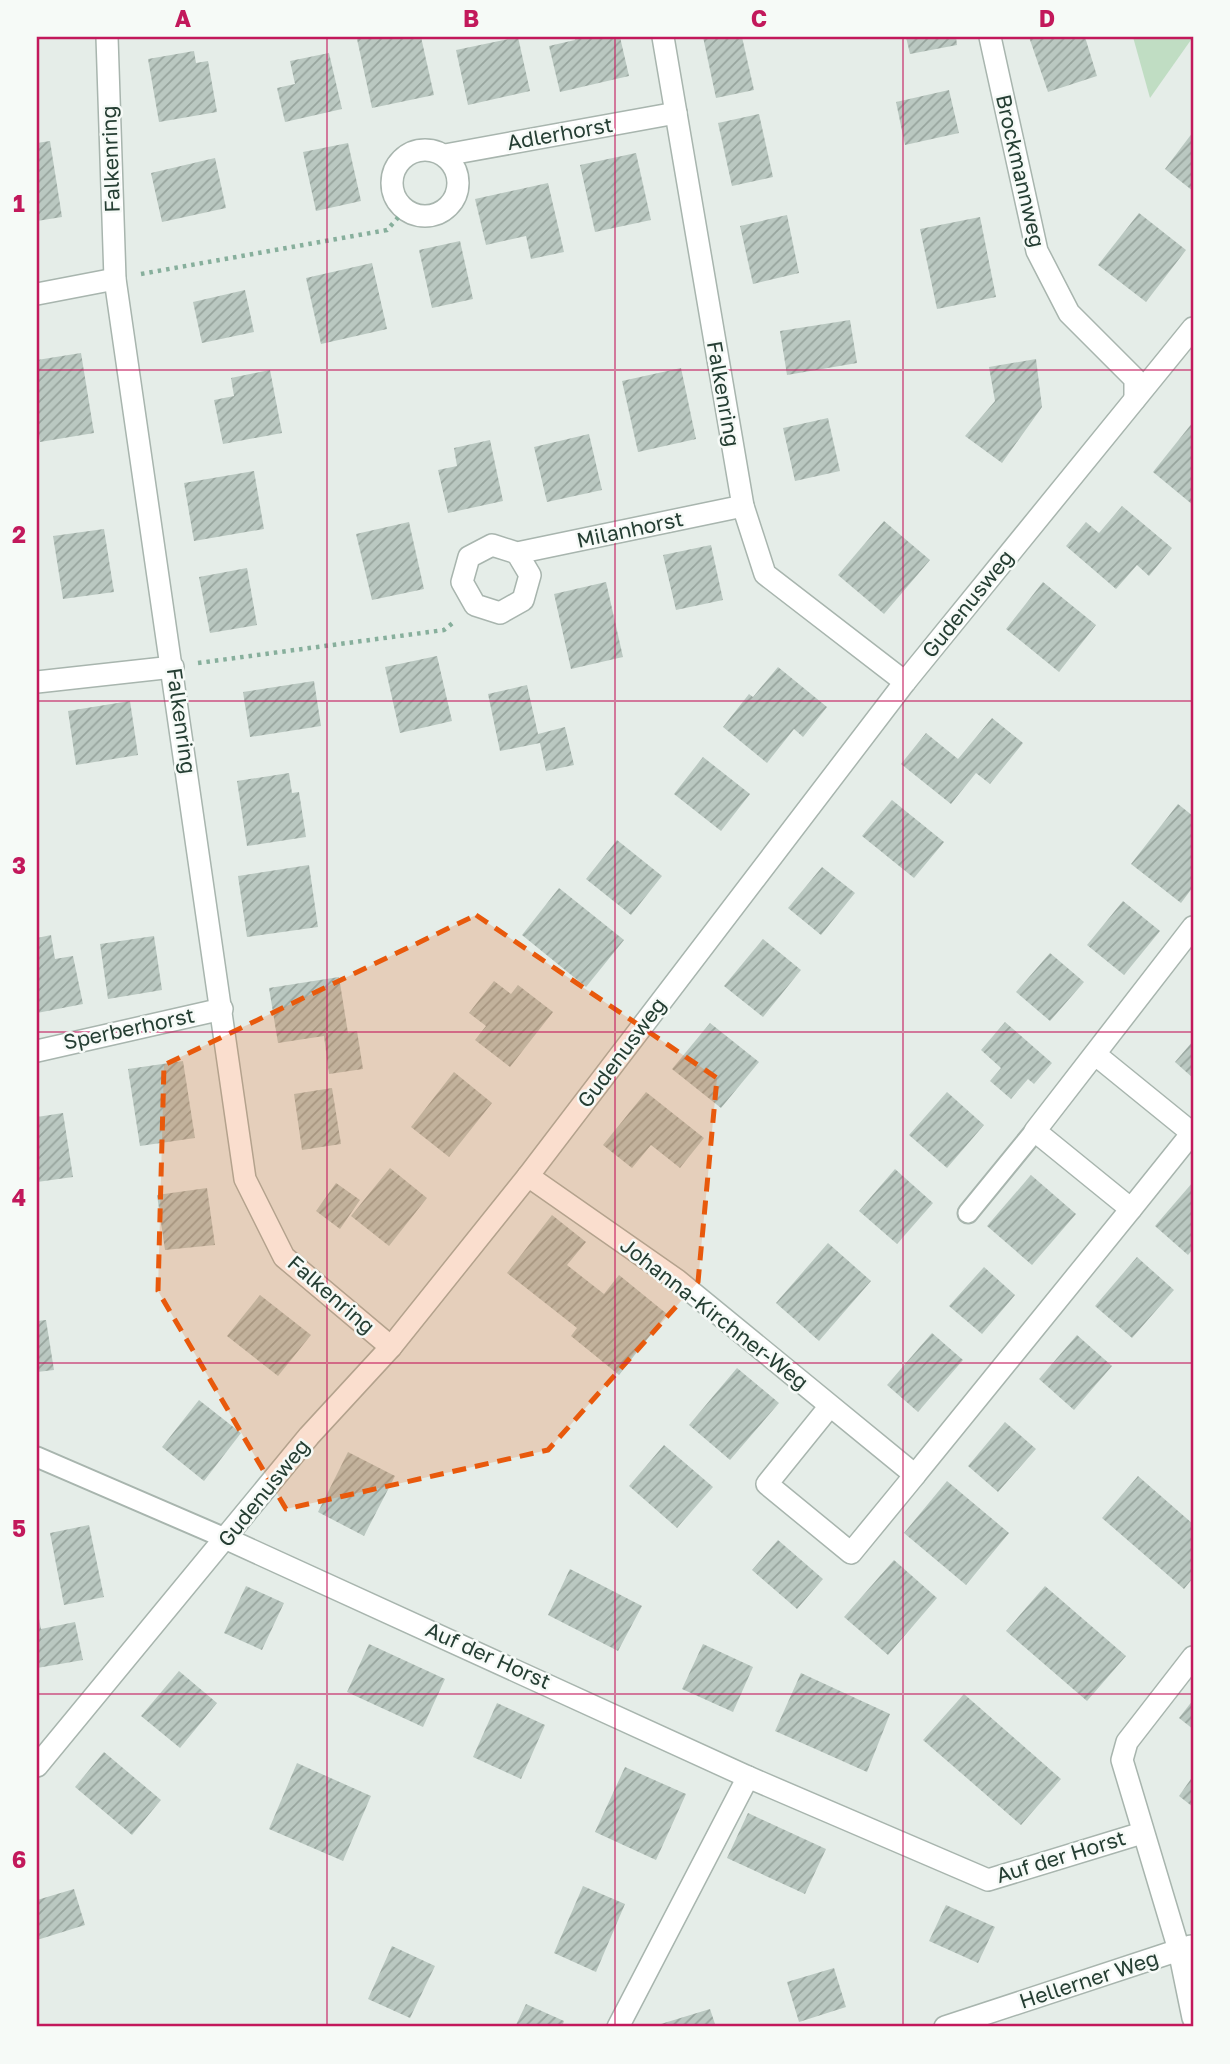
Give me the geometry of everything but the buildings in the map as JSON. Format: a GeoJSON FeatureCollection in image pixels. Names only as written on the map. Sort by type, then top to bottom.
{"type":"FeatureCollection","features":[{"type":"Feature","properties":{"kind":"street","name":"Falkenring"},"geometry":{"type":"LineString","coordinates":[[107,37],[116,279],[245,1179],[284,1257],[391,1347]]}},
{"type":"Feature","properties":{"kind":"street","name":"Falkenring"},"geometry":{"type":"LineString","coordinates":[[663,37],[743,506],[765,574],[905,682]]}},
{"type":"Feature","properties":{"kind":"street","name":"Brockmannweg"},"geometry":{"type":"LineString","coordinates":[[990,37],[1037,251],[1069,313],[1135,379],[1135,399]]}},
{"type":"Feature","properties":{"kind":"street","name":"Adlerhorst"},"geometry":{"type":"LineString","coordinates":[[404,211],[390,188],[397,162],[419,149],[445,155],[676,113]]}},
{"type":"Feature","properties":{"kind":"street"},"geometry":{"type":"LineString","coordinates":[[404,211],[430,217],[453,203],[459,178],[445,155]]}},
{"type":"Feature","properties":{"kind":"street"},"geometry":{"type":"LineString","coordinates":[[37,294],[116,279]]}},
{"type":"Feature","properties":{"kind":"street","name":"Gudenusweg"},"geometry":{"type":"LineString","coordinates":[[37,1766],[310,1436],[391,1347],[528,1176],[905,682],[1193,328]]}},
{"type":"Feature","properties":{"kind":"street","name":"Milanhorst"},"geometry":{"type":"LineString","coordinates":[[475,605],[462,582],[469,557],[492,545],[516,553],[743,506]]}},
{"type":"Feature","properties":{"kind":"street"},"geometry":{"type":"LineString","coordinates":[[475,605],[500,613],[523,600],[530,575],[516,553]]}},
{"type":"Feature","properties":{"kind":"street"},"geometry":{"type":"LineString","coordinates":[[37,682],[173,667]]}},
{"type":"Feature","properties":{"kind":"street"},"geometry":{"type":"LineString","coordinates":[[1131,1209],[1035,1131],[1193,928]]}},
{"type":"Feature","properties":{"kind":"street","name":"Sperberhorst"},"geometry":{"type":"LineString","coordinates":[[37,1051],[222,1009]]}},
{"type":"Feature","properties":{"kind":"street"},"geometry":{"type":"LineString","coordinates":[[830,1406],[767,1484],[851,1553],[1193,1133],[1096,1055]]}},
{"type":"Feature","properties":{"kind":"street","name":"Johanna-Kirchner-Weg"},"geometry":{"type":"LineString","coordinates":[[528,1176],[677,1280],[915,1475]]}},
{"type":"Feature","properties":{"kind":"street","name":"Auf der Horst"},"geometry":{"type":"LineString","coordinates":[[227,1539],[748,1777],[988,1880],[1142,1833]]}},
{"type":"Feature","properties":{"kind":"street"},"geometry":{"type":"LineString","coordinates":[[1193,1657],[1127,1742],[1122,1760],[1142,1833],[1186,1948],[1193,2018]]}},
{"type":"Feature","properties":{"kind":"street"},"geometry":{"type":"LineString","coordinates":[[618,2027],[748,1777]]}},
{"type":"Feature","properties":{"kind":"street","name":"Hellerner Weg"},"geometry":{"type":"LineString","coordinates":[[945,2027],[1186,1948]]}},
{"type":"Feature","properties":{"kind":"lane"},"geometry":{"type":"LineString","coordinates":[[968,1213],[1035,1131]]}},
{"type":"Feature","properties":{"kind":"lane"},"geometry":{"type":"LineString","coordinates":[[37,1457],[227,1539]]}},
{"type":"Feature","properties":{"kind":"path"},"geometry":{"type":"LineString","coordinates":[[116,279],[387,230],[404,211]]}},
{"type":"Feature","properties":{"kind":"path"},"geometry":{"type":"LineString","coordinates":[[173,667],[444,630],[475,605]]}},
{"type":"Feature","properties":{"kind":"highlighted area"},"geometry":{"type":"Polygon","coordinates":[[[476,915],[717,1078],[698,1282],[548,1450],[286,1509],[158,1291],[164,1065],[476,915]]]}},
{"type":"Feature","properties":{"kind":"green space"},"geometry":{"type":"Polygon","coordinates":[[[1133,37],[1193,37],[1150,98],[1133,37]]]}}]}
